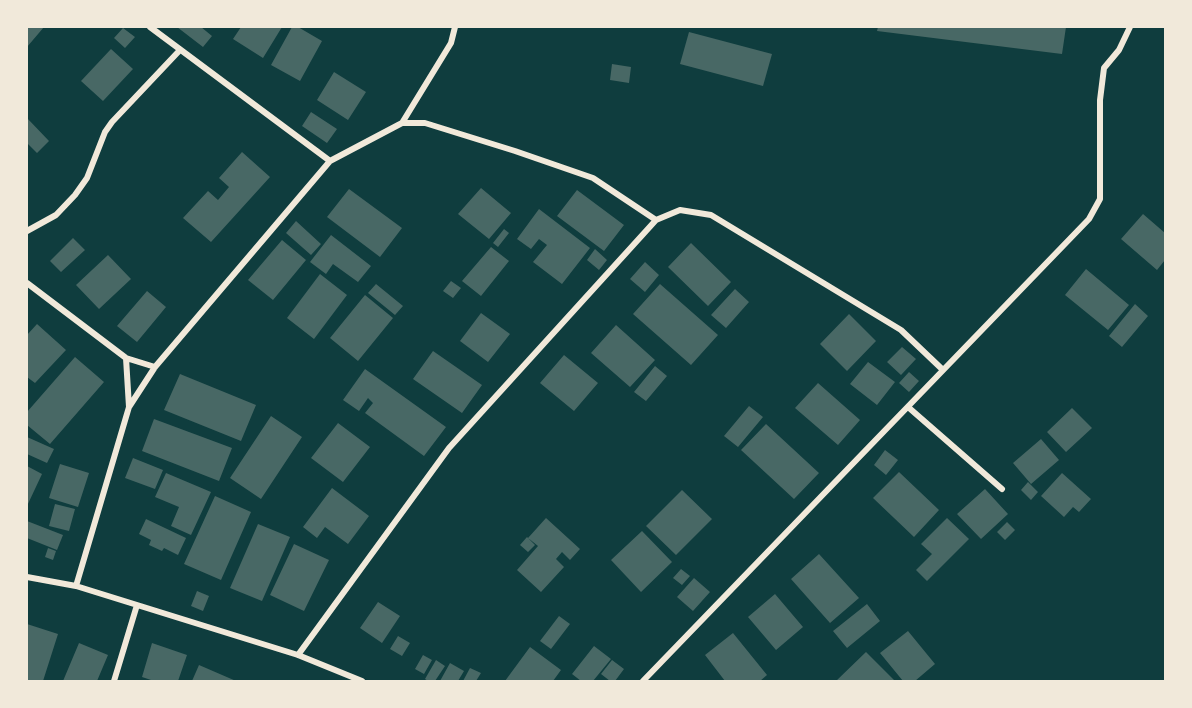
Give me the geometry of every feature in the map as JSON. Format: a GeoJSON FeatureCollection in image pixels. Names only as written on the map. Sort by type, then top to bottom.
{"type":"FeatureCollection","features":[{"type":"Feature","properties":{"kind":"street"},"geometry":{"type":"LineString","coordinates":[[150,27],[330,160]]}},
{"type":"Feature","properties":{"kind":"street"},"geometry":{"type":"LineString","coordinates":[[402,123],[451,43],[455,27]]}},
{"type":"Feature","properties":{"kind":"street"},"geometry":{"type":"LineString","coordinates":[[644,681],[1089,219],[1100,199],[1100,100],[1104,68],[1119,50],[1130,27]]}},
{"type":"Feature","properties":{"kind":"street"},"geometry":{"type":"LineString","coordinates":[[27,231],[56,215],[75,195],[87,178],[105,132],[112,122],[180,50]]}},
{"type":"Feature","properties":{"kind":"street"},"geometry":{"type":"LineString","coordinates":[[76,586],[129,407],[155,367],[330,160],[402,123],[425,123],[593,178],[656,220]]}},
{"type":"Feature","properties":{"kind":"street"},"geometry":{"type":"LineString","coordinates":[[298,655],[449,448],[656,220],[680,210],[711,215],[901,330],[943,370]]}},
{"type":"Feature","properties":{"kind":"street"},"geometry":{"type":"LineString","coordinates":[[27,283],[126,358],[155,367]]}},
{"type":"Feature","properties":{"kind":"street"},"geometry":{"type":"LineString","coordinates":[[126,358],[129,407]]}},
{"type":"Feature","properties":{"kind":"street"},"geometry":{"type":"LineString","coordinates":[[908,407],[1002,489]]}},
{"type":"Feature","properties":{"kind":"street"},"geometry":{"type":"LineString","coordinates":[[27,577],[76,586],[298,655],[362,681]]}},
{"type":"Feature","properties":{"kind":"street"},"geometry":{"type":"LineString","coordinates":[[114,681],[137,605]]}},
{"type":"Feature","properties":{"kind":"street"},"geometry":{"type":"LineString","coordinates":[[338,681],[341,672]]}},
{"type":"Feature","properties":{"kind":"building"},"geometry":{"type":"Polygon","coordinates":[[[27,27],[44,27],[27,47],[27,27]]]}},
{"type":"Feature","properties":{"kind":"building"},"geometry":{"type":"Polygon","coordinates":[[[177,27],[201,27],[212,36],[203,47],[177,27]]]}},
{"type":"Feature","properties":{"kind":"building"},"geometry":{"type":"Polygon","coordinates":[[[241,27],[282,27],[263,58],[233,39],[241,27]]]}},
{"type":"Feature","properties":{"kind":"building"},"geometry":{"type":"Polygon","coordinates":[[[292,27],[298,27],[322,41],[300,81],[271,65],[292,27]]]}},
{"type":"Feature","properties":{"kind":"building"},"geometry":{"type":"Polygon","coordinates":[[[878,27],[1066,27],[1062,54],[877,31],[878,27]]]}},
{"type":"Feature","properties":{"kind":"building"},"geometry":{"type":"Polygon","coordinates":[[[123,28],[135,37],[125,48],[114,38],[123,28]]]}},
{"type":"Feature","properties":{"kind":"building"},"geometry":{"type":"Polygon","coordinates":[[[689,32],[772,54],[763,86],[680,64],[689,32]]]}},
{"type":"Feature","properties":{"kind":"building"},"geometry":{"type":"Polygon","coordinates":[[[111,49],[133,69],[103,101],[81,81],[111,49]]]}},
{"type":"Feature","properties":{"kind":"building"},"geometry":{"type":"Polygon","coordinates":[[[612,64],[631,67],[629,83],[610,80],[612,64]]]}},
{"type":"Feature","properties":{"kind":"building"},"geometry":{"type":"Polygon","coordinates":[[[334,72],[366,92],[348,120],[317,100],[334,72]]]}},
{"type":"Feature","properties":{"kind":"building"},"geometry":{"type":"Polygon","coordinates":[[[311,112],[337,129],[327,143],[302,126],[311,112]]]}},
{"type":"Feature","properties":{"kind":"building"},"geometry":{"type":"Polygon","coordinates":[[[27,118],[49,141],[37,153],[27,143],[27,118]]]}},
{"type":"Feature","properties":{"kind":"building"},"geometry":{"type":"Polygon","coordinates":[[[242,152],[270,177],[211,242],[183,218],[208,191],[218,200],[229,187],[219,178],[242,152]]]}},
{"type":"Feature","properties":{"kind":"building"},"geometry":{"type":"Polygon","coordinates":[[[481,188],[511,213],[489,239],[458,214],[481,188]]]}},
{"type":"Feature","properties":{"kind":"building"},"geometry":{"type":"Polygon","coordinates":[[[349,189],[402,228],[380,257],[327,217],[349,189]]]}},
{"type":"Feature","properties":{"kind":"building"},"geometry":{"type":"Polygon","coordinates":[[[577,190],[624,225],[604,251],[557,216],[577,190]]]}},
{"type":"Feature","properties":{"kind":"building"},"geometry":{"type":"Polygon","coordinates":[[[539,209],[590,248],[562,284],[533,262],[547,245],[539,239],[531,249],[517,239],[539,209]]]}},
{"type":"Feature","properties":{"kind":"building"},"geometry":{"type":"Polygon","coordinates":[[[1143,214],[1165,233],[1165,260],[1157,270],[1121,239],[1143,214]]]}},
{"type":"Feature","properties":{"kind":"building"},"geometry":{"type":"Polygon","coordinates":[[[296,221],[321,244],[311,255],[286,233],[296,221]]]}},
{"type":"Feature","properties":{"kind":"building"},"geometry":{"type":"Polygon","coordinates":[[[504,229],[509,233],[498,247],[493,243],[504,229]]]}},
{"type":"Feature","properties":{"kind":"building"},"geometry":{"type":"Polygon","coordinates":[[[331,235],[371,266],[358,282],[333,264],[326,274],[310,262],[331,235]]]}},
{"type":"Feature","properties":{"kind":"building"},"geometry":{"type":"Polygon","coordinates":[[[73,238],[85,250],[61,272],[50,261],[73,238]]]}},
{"type":"Feature","properties":{"kind":"building"},"geometry":{"type":"Polygon","coordinates":[[[282,240],[306,260],[273,300],[248,280],[282,240]]]}},
{"type":"Feature","properties":{"kind":"building"},"geometry":{"type":"Polygon","coordinates":[[[691,243],[731,282],[708,306],[668,267],[691,243]]]}},
{"type":"Feature","properties":{"kind":"building"},"geometry":{"type":"Polygon","coordinates":[[[491,247],[509,261],[481,296],[462,281],[491,247]]]}},
{"type":"Feature","properties":{"kind":"building"},"geometry":{"type":"Polygon","coordinates":[[[595,249],[607,260],[599,270],[587,260],[595,249]]]}},
{"type":"Feature","properties":{"kind":"building"},"geometry":{"type":"Polygon","coordinates":[[[108,255],[131,279],[99,309],[76,285],[108,255]]]}},
{"type":"Feature","properties":{"kind":"building"},"geometry":{"type":"Polygon","coordinates":[[[645,262],[659,275],[645,292],[630,279],[645,262]]]}},
{"type":"Feature","properties":{"kind":"building"},"geometry":{"type":"Polygon","coordinates":[[[1086,269],[1129,305],[1108,330],[1065,295],[1086,269]]]}},
{"type":"Feature","properties":{"kind":"building"},"geometry":{"type":"Polygon","coordinates":[[[320,274],[347,295],[314,339],[287,318],[320,274]]]}},
{"type":"Feature","properties":{"kind":"building"},"geometry":{"type":"Polygon","coordinates":[[[451,281],[461,288],[453,298],[443,291],[451,281]]]}},
{"type":"Feature","properties":{"kind":"building"},"geometry":{"type":"Polygon","coordinates":[[[376,284],[403,306],[395,315],[368,293],[376,284]]]}},
{"type":"Feature","properties":{"kind":"building"},"geometry":{"type":"Polygon","coordinates":[[[660,284],[718,335],[691,365],[633,314],[660,284]]]}},
{"type":"Feature","properties":{"kind":"building"},"geometry":{"type":"Polygon","coordinates":[[[735,289],[749,302],[726,328],[711,315],[735,289]]]}},
{"type":"Feature","properties":{"kind":"building"},"geometry":{"type":"Polygon","coordinates":[[[147,291],[166,307],[137,342],[117,326],[147,291]]]}},
{"type":"Feature","properties":{"kind":"building"},"geometry":{"type":"Polygon","coordinates":[[[365,295],[393,318],[358,361],[330,338],[365,295]]]}},
{"type":"Feature","properties":{"kind":"building"},"geometry":{"type":"Polygon","coordinates":[[[1135,304],[1148,316],[1122,347],[1109,336],[1135,304]]]}},
{"type":"Feature","properties":{"kind":"building"},"geometry":{"type":"Polygon","coordinates":[[[481,313],[510,334],[488,362],[460,341],[481,313]]]}},
{"type":"Feature","properties":{"kind":"building"},"geometry":{"type":"Polygon","coordinates":[[[849,314],[876,341],[847,371],[820,344],[849,314]]]}},
{"type":"Feature","properties":{"kind":"building"},"geometry":{"type":"Polygon","coordinates":[[[37,324],[66,350],[35,383],[27,377],[27,335],[37,324]]]}},
{"type":"Feature","properties":{"kind":"building"},"geometry":{"type":"Polygon","coordinates":[[[616,325],[655,360],[630,387],[591,353],[616,325]]]}},
{"type":"Feature","properties":{"kind":"building"},"geometry":{"type":"Polygon","coordinates":[[[902,347],[916,359],[901,375],[887,362],[902,347]]]}},
{"type":"Feature","properties":{"kind":"building"},"geometry":{"type":"Polygon","coordinates":[[[433,351],[482,385],[462,413],[413,379],[433,351]]]}},
{"type":"Feature","properties":{"kind":"building"},"geometry":{"type":"Polygon","coordinates":[[[564,355],[598,383],[574,411],[540,383],[564,355]]]}},
{"type":"Feature","properties":{"kind":"building"},"geometry":{"type":"Polygon","coordinates":[[[75,357],[104,382],[50,444],[27,425],[27,412],[75,357]]]}},
{"type":"Feature","properties":{"kind":"building"},"geometry":{"type":"Polygon","coordinates":[[[868,362],[895,382],[877,405],[850,384],[868,362]]]}},
{"type":"Feature","properties":{"kind":"building"},"geometry":{"type":"Polygon","coordinates":[[[655,366],[667,376],[646,401],[634,392],[655,366]]]}},
{"type":"Feature","properties":{"kind":"building"},"geometry":{"type":"Polygon","coordinates":[[[365,369],[446,427],[424,456],[365,413],[373,403],[368,398],[359,411],[343,400],[365,369]]]}},
{"type":"Feature","properties":{"kind":"building"},"geometry":{"type":"Polygon","coordinates":[[[909,372],[919,381],[909,392],[899,383],[909,372]]]}},
{"type":"Feature","properties":{"kind":"building"},"geometry":{"type":"Polygon","coordinates":[[[180,374],[256,405],[241,441],[164,410],[180,374]]]}},
{"type":"Feature","properties":{"kind":"building"},"geometry":{"type":"Polygon","coordinates":[[[818,383],[860,420],[838,445],[795,408],[818,383]]]}},
{"type":"Feature","properties":{"kind":"building"},"geometry":{"type":"Polygon","coordinates":[[[749,406],[763,417],[738,447],[724,436],[749,406]]]}},
{"type":"Feature","properties":{"kind":"building"},"geometry":{"type":"Polygon","coordinates":[[[1072,408],[1092,428],[1066,452],[1047,432],[1072,408]]]}},
{"type":"Feature","properties":{"kind":"building"},"geometry":{"type":"Polygon","coordinates":[[[271,416],[302,437],[261,499],[230,478],[271,416]]]}},
{"type":"Feature","properties":{"kind":"building"},"geometry":{"type":"Polygon","coordinates":[[[154,419],[232,448],[219,481],[142,451],[154,419]]]}},
{"type":"Feature","properties":{"kind":"building"},"geometry":{"type":"Polygon","coordinates":[[[338,423],[370,447],[343,482],[311,458],[338,423]]]}},
{"type":"Feature","properties":{"kind":"building"},"geometry":{"type":"Polygon","coordinates":[[[766,424],[819,473],[794,499],[741,450],[766,424]]]}},
{"type":"Feature","properties":{"kind":"building"},"geometry":{"type":"Polygon","coordinates":[[[27,437],[54,449],[47,463],[27,454],[27,437]]]}},
{"type":"Feature","properties":{"kind":"building"},"geometry":{"type":"Polygon","coordinates":[[[1041,439],[1059,460],[1031,484],[1013,463],[1041,439]]]}},
{"type":"Feature","properties":{"kind":"building"},"geometry":{"type":"Polygon","coordinates":[[[885,450],[898,460],[886,475],[874,465],[885,450]]]}},
{"type":"Feature","properties":{"kind":"building"},"geometry":{"type":"Polygon","coordinates":[[[133,458],[163,470],[155,489],[125,478],[133,458]]]}},
{"type":"Feature","properties":{"kind":"building"},"geometry":{"type":"Polygon","coordinates":[[[60,464],[89,473],[78,507],[49,498],[60,464]]]}},
{"type":"Feature","properties":{"kind":"building"},"geometry":{"type":"Polygon","coordinates":[[[27,466],[42,474],[27,506],[27,466]]]}},
{"type":"Feature","properties":{"kind":"building"},"geometry":{"type":"Polygon","coordinates":[[[899,472],[939,510],[914,537],[873,498],[899,472]]]}},
{"type":"Feature","properties":{"kind":"building"},"geometry":{"type":"Polygon","coordinates":[[[166,473],[211,492],[191,535],[171,526],[179,507],[155,497],[166,473]]]}},
{"type":"Feature","properties":{"kind":"building"},"geometry":{"type":"Polygon","coordinates":[[[1062,473],[1091,499],[1079,512],[1073,507],[1064,517],[1041,496],[1062,473]]]}},
{"type":"Feature","properties":{"kind":"building"},"geometry":{"type":"Polygon","coordinates":[[[1028,482],[1038,492],[1031,500],[1021,490],[1028,482]]]}},
{"type":"Feature","properties":{"kind":"building"},"geometry":{"type":"Polygon","coordinates":[[[332,488],[369,516],[348,544],[325,527],[317,538],[303,527],[332,488]]]}},
{"type":"Feature","properties":{"kind":"building"},"geometry":{"type":"Polygon","coordinates":[[[985,489],[1008,514],[981,539],[957,514],[985,489]]]}},
{"type":"Feature","properties":{"kind":"building"},"geometry":{"type":"Polygon","coordinates":[[[682,490],[712,519],[676,555],[646,526],[682,490]]]}},
{"type":"Feature","properties":{"kind":"building"},"geometry":{"type":"Polygon","coordinates":[[[215,496],[251,512],[221,580],[184,564],[215,496]]]}},
{"type":"Feature","properties":{"kind":"building"},"geometry":{"type":"Polygon","coordinates":[[[55,504],[75,509],[69,531],[49,526],[55,504]]]}},
{"type":"Feature","properties":{"kind":"building"},"geometry":{"type":"Polygon","coordinates":[[[546,518],[580,549],[570,560],[562,552],[556,559],[564,567],[541,592],[517,570],[538,546],[528,538],[546,518]]]}},
{"type":"Feature","properties":{"kind":"building"},"geometry":{"type":"Polygon","coordinates":[[[947,518],[969,539],[927,581],[916,570],[932,554],[921,544],[947,518]]]}},
{"type":"Feature","properties":{"kind":"building"},"geometry":{"type":"Polygon","coordinates":[[[146,519],[186,538],[178,555],[164,548],[162,551],[149,545],[151,540],[139,534],[146,519]]]}},
{"type":"Feature","properties":{"kind":"building"},"geometry":{"type":"Polygon","coordinates":[[[27,521],[63,535],[57,550],[27,538],[27,521]]]}},
{"type":"Feature","properties":{"kind":"building"},"geometry":{"type":"Polygon","coordinates":[[[1007,522],[1015,530],[1005,540],[997,532],[1007,522]]]}},
{"type":"Feature","properties":{"kind":"building"},"geometry":{"type":"Polygon","coordinates":[[[258,524],[290,537],[262,601],[230,588],[258,524]]]}},
{"type":"Feature","properties":{"kind":"building"},"geometry":{"type":"Polygon","coordinates":[[[642,531],[672,562],[641,592],[611,560],[642,531]]]}},
{"type":"Feature","properties":{"kind":"building"},"geometry":{"type":"Polygon","coordinates":[[[527,537],[535,545],[528,552],[520,545],[527,537]]]}},
{"type":"Feature","properties":{"kind":"building"},"geometry":{"type":"Polygon","coordinates":[[[294,544],[329,560],[304,611],[270,595],[294,544]]]}},
{"type":"Feature","properties":{"kind":"building"},"geometry":{"type":"Polygon","coordinates":[[[48,548],[56,551],[53,560],[45,557],[48,548]]]}},
{"type":"Feature","properties":{"kind":"building"},"geometry":{"type":"Polygon","coordinates":[[[819,554],[859,598],[830,623],[791,579],[819,554]]]}},
{"type":"Feature","properties":{"kind":"building"},"geometry":{"type":"Polygon","coordinates":[[[681,569],[690,576],[682,585],[673,578],[681,569]]]}},
{"type":"Feature","properties":{"kind":"building"},"geometry":{"type":"Polygon","coordinates":[[[694,578],[710,592],[693,611],[677,597],[694,578]]]}},
{"type":"Feature","properties":{"kind":"building"},"geometry":{"type":"Polygon","coordinates":[[[197,591],[209,596],[203,611],[191,606],[197,591]]]}},
{"type":"Feature","properties":{"kind":"building"},"geometry":{"type":"Polygon","coordinates":[[[775,594],[803,627],[776,650],[748,617],[775,594]]]}},
{"type":"Feature","properties":{"kind":"building"},"geometry":{"type":"Polygon","coordinates":[[[378,602],[400,616],[382,643],[360,628],[378,602]]]}},
{"type":"Feature","properties":{"kind":"building"},"geometry":{"type":"Polygon","coordinates":[[[867,604],[880,621],[847,648],[833,631],[867,604]]]}},
{"type":"Feature","properties":{"kind":"building"},"geometry":{"type":"Polygon","coordinates":[[[559,616],[570,624],[551,649],[540,641],[559,616]]]}},
{"type":"Feature","properties":{"kind":"building"},"geometry":{"type":"Polygon","coordinates":[[[27,624],[58,634],[43,681],[27,681],[27,624]]]}},
{"type":"Feature","properties":{"kind":"building"},"geometry":{"type":"Polygon","coordinates":[[[908,631],[935,664],[915,681],[903,681],[880,653],[908,631]]]}},
{"type":"Feature","properties":{"kind":"building"},"geometry":{"type":"Polygon","coordinates":[[[733,633],[767,675],[760,681],[725,681],[705,655],[733,633]]]}},
{"type":"Feature","properties":{"kind":"building"},"geometry":{"type":"Polygon","coordinates":[[[398,636],[410,643],[402,656],[390,649],[398,636]]]}},
{"type":"Feature","properties":{"kind":"building"},"geometry":{"type":"Polygon","coordinates":[[[79,643],[108,655],[97,681],[63,681],[79,643]]]}},
{"type":"Feature","properties":{"kind":"building"},"geometry":{"type":"Polygon","coordinates":[[[152,643],[187,655],[178,681],[154,681],[142,677],[152,643]]]}},
{"type":"Feature","properties":{"kind":"building"},"geometry":{"type":"Polygon","coordinates":[[[594,646],[611,659],[593,681],[581,681],[572,674],[594,646]]]}},
{"type":"Feature","properties":{"kind":"building"},"geometry":{"type":"Polygon","coordinates":[[[530,647],[561,670],[553,681],[505,681],[530,647]]]}},
{"type":"Feature","properties":{"kind":"building"},"geometry":{"type":"Polygon","coordinates":[[[866,652],[895,681],[836,681],[866,652]]]}},
{"type":"Feature","properties":{"kind":"building"},"geometry":{"type":"Polygon","coordinates":[[[423,655],[432,660],[424,674],[415,669],[423,655]]]}},
{"type":"Feature","properties":{"kind":"building"},"geometry":{"type":"Polygon","coordinates":[[[436,660],[445,666],[435,681],[428,681],[425,679],[436,660]]]}},
{"type":"Feature","properties":{"kind":"building"},"geometry":{"type":"Polygon","coordinates":[[[612,660],[624,669],[615,681],[610,681],[601,674],[612,660]]]}},
{"type":"Feature","properties":{"kind":"building"},"geometry":{"type":"Polygon","coordinates":[[[450,663],[464,671],[458,681],[440,681],[450,663]]]}},
{"type":"Feature","properties":{"kind":"building"},"geometry":{"type":"Polygon","coordinates":[[[199,665],[236,681],[192,681],[199,665]]]}},
{"type":"Feature","properties":{"kind":"building"},"geometry":{"type":"Polygon","coordinates":[[[470,668],[481,673],[476,681],[463,681],[470,668]]]}}]}
